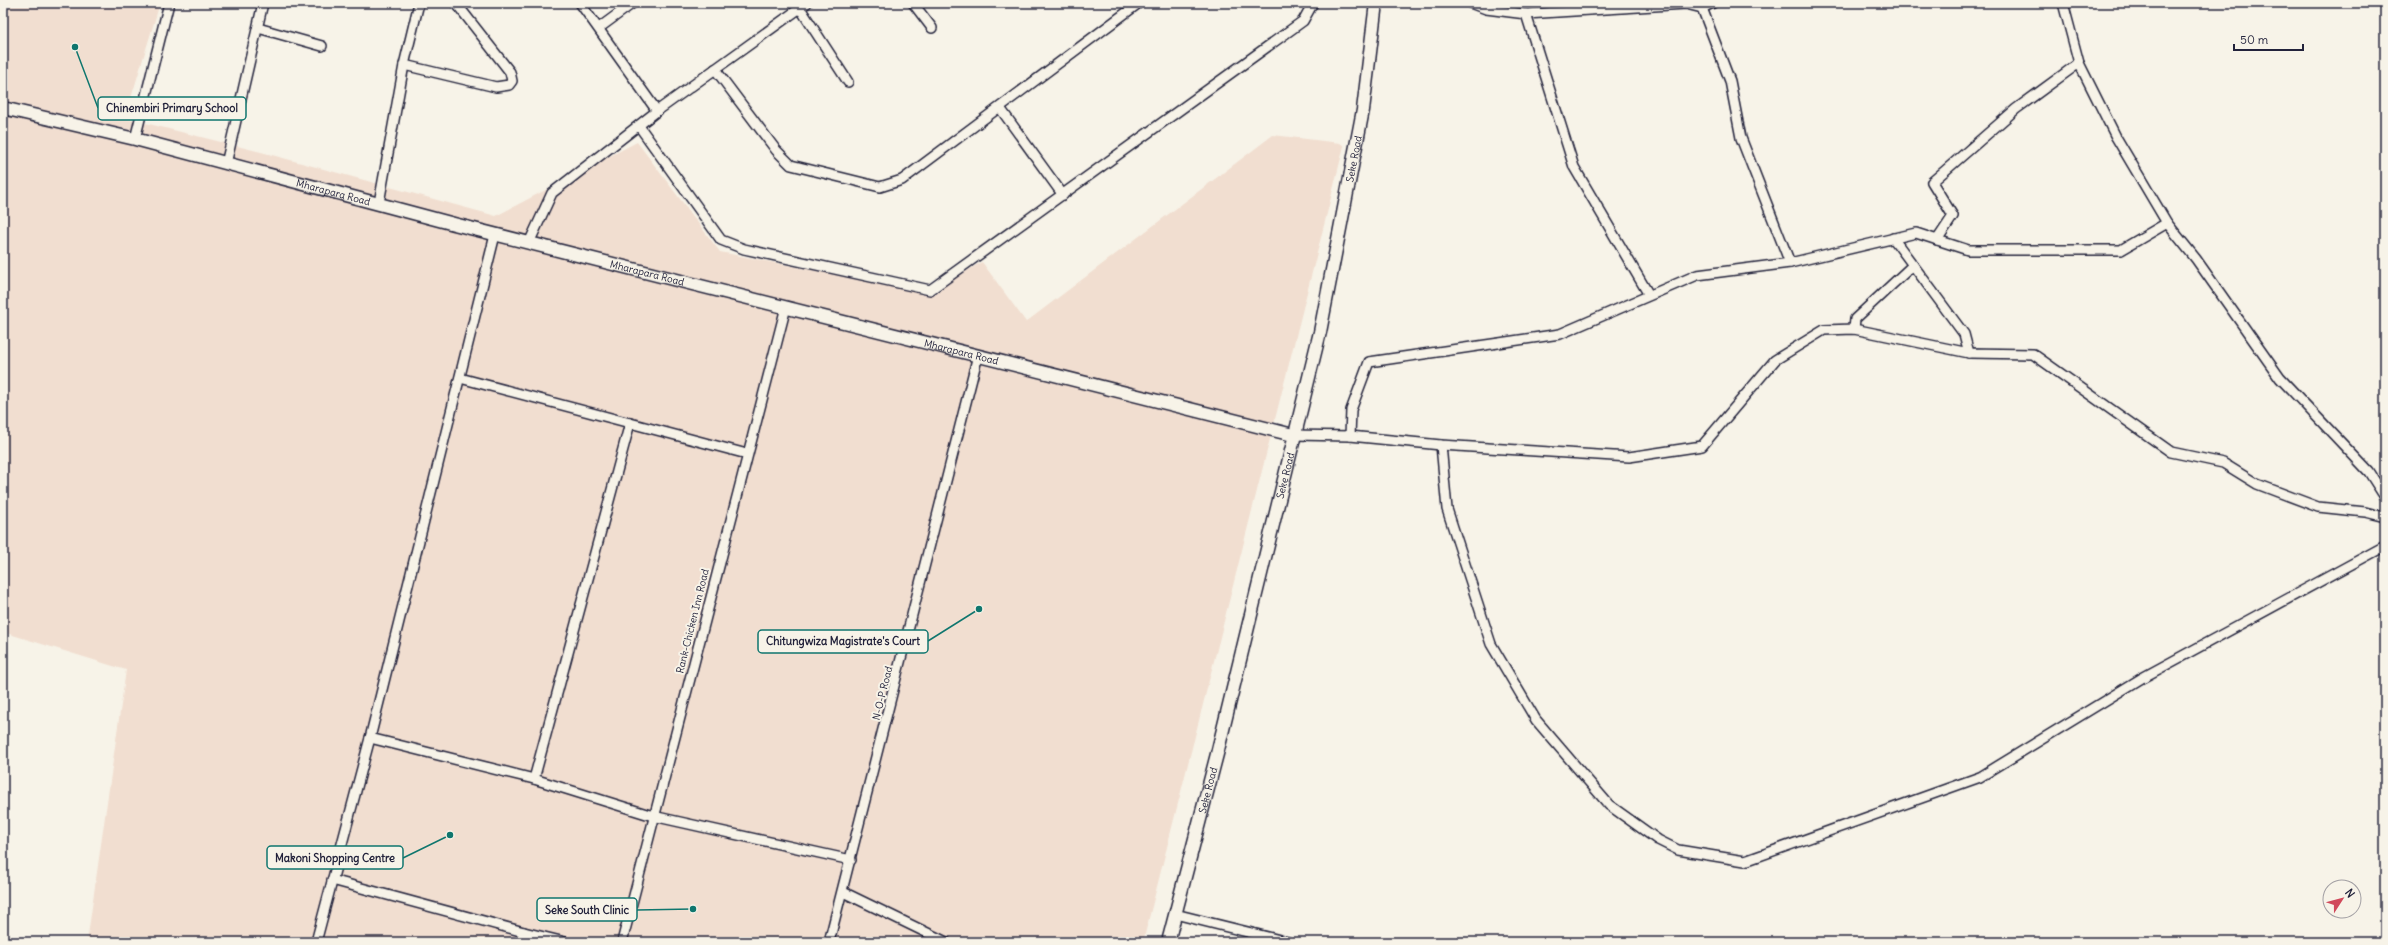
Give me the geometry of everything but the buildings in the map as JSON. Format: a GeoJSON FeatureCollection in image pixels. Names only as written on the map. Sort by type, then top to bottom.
{"type":"FeatureCollection","features":[{"type":"Feature","properties":{"kind":"main road","name":"Seke Road"},"geometry":{"type":"LineString","coordinates":[[1168,942],[1252,612],[1293,435],[1320,332],[1363,110],[1376,3]]}},
{"type":"Feature","properties":{"kind":"main road","name":"Mharapara Road"},"geometry":{"type":"LineString","coordinates":[[3,108],[135,139],[529,243],[1293,435]]}},
{"type":"Feature","properties":{"kind":"street"},"geometry":{"type":"LineString","coordinates":[[135,139],[169,3]]}},
{"type":"Feature","properties":{"kind":"street"},"geometry":{"type":"LineString","coordinates":[[226,164],[263,3]]}},
{"type":"Feature","properties":{"kind":"street"},"geometry":{"type":"LineString","coordinates":[[379,203],[404,65],[419,3]]}},
{"type":"Feature","properties":{"kind":"street"},"geometry":{"type":"LineString","coordinates":[[404,65],[496,87],[509,85],[512,81],[510,72],[456,3]]}},
{"type":"Feature","properties":{"kind":"street"},"geometry":{"type":"LineString","coordinates":[[580,3],[657,111]]}},
{"type":"Feature","properties":{"kind":"street"},"geometry":{"type":"LineString","coordinates":[[599,28],[633,3]]}},
{"type":"Feature","properties":{"kind":"street"},"geometry":{"type":"LineString","coordinates":[[913,3],[932,28]]}},
{"type":"Feature","properties":{"kind":"street"},"geometry":{"type":"LineString","coordinates":[[715,69],[776,150],[791,165],[880,187],[902,180],[1139,3]]}},
{"type":"Feature","properties":{"kind":"street"},"geometry":{"type":"LineString","coordinates":[[639,126],[721,240],[744,249],[930,290],[1303,21],[1313,3]]}},
{"type":"Feature","properties":{"kind":"street"},"geometry":{"type":"LineString","coordinates":[[1470,3],[1486,9],[1526,14],[1686,4],[1702,8],[1713,3]]}},
{"type":"Feature","properties":{"kind":"street"},"geometry":{"type":"LineString","coordinates":[[2063,3],[2079,63],[2116,137],[2167,223],[2196,259],[2280,378],[2369,472],[2385,496]]}},
{"type":"Feature","properties":{"kind":"street"},"geometry":{"type":"LineString","coordinates":[[529,243],[552,194],[657,111],[804,6],[848,82]]}},
{"type":"Feature","properties":{"kind":"street"},"geometry":{"type":"LineString","coordinates":[[1702,8],[1730,80],[1741,138],[1790,263]]}},
{"type":"Feature","properties":{"kind":"street"},"geometry":{"type":"LineString","coordinates":[[1526,14],[1574,167],[1649,295]]}},
{"type":"Feature","properties":{"kind":"street"},"geometry":{"type":"LineString","coordinates":[[258,28],[322,46]]}},
{"type":"Feature","properties":{"kind":"street"},"geometry":{"type":"LineString","coordinates":[[1937,240],[1953,216],[1932,182],[2016,109],[2079,63]]}},
{"type":"Feature","properties":{"kind":"street"},"geometry":{"type":"LineString","coordinates":[[1000,108],[1063,195]]}},
{"type":"Feature","properties":{"kind":"street"},"geometry":{"type":"LineString","coordinates":[[1350,436],[1351,410],[1369,362],[1560,334],[1697,274],[1790,263],[1916,233],[1968,250],[2121,250],[2167,223]]}},
{"type":"Feature","properties":{"kind":"street"},"geometry":{"type":"LineString","coordinates":[[316,942],[370,738],[495,234]]}},
{"type":"Feature","properties":{"kind":"street"},"geometry":{"type":"LineString","coordinates":[[1893,238],[1964,334],[1969,353]]}},
{"type":"Feature","properties":{"kind":"street"},"geometry":{"type":"LineString","coordinates":[[1854,329],[1855,319],[1913,265]]}},
{"type":"Feature","properties":{"kind":"street","name":"Rank-Chicken Inn Road"},"geometry":{"type":"LineString","coordinates":[[622,942],[653,816],[786,307]]}},
{"type":"Feature","properties":{"kind":"street"},"geometry":{"type":"LineString","coordinates":[[1293,435],[1350,436],[1441,445],[1629,457],[1702,446],[1775,360],[1824,330],[1854,329],[1969,353],[2032,354],[2171,452],[2223,463],[2257,484],[2318,507],[2365,512],[2385,517]]}},
{"type":"Feature","properties":{"kind":"street","name":"N-O-P Road"},"geometry":{"type":"LineString","coordinates":[[829,942],[843,892],[978,355]]}},
{"type":"Feature","properties":{"kind":"street"},"geometry":{"type":"LineString","coordinates":[[460,378],[747,454]]}},
{"type":"Feature","properties":{"kind":"street"},"geometry":{"type":"LineString","coordinates":[[534,779],[630,423]]}},
{"type":"Feature","properties":{"kind":"street"},"geometry":{"type":"LineString","coordinates":[[1441,445],[1447,509],[1491,644],[1536,720],[1608,804],[1658,840],[1678,850],[1745,861],[1980,778],[2142,678],[2385,546]]}},
{"type":"Feature","properties":{"kind":"street"},"geometry":{"type":"LineString","coordinates":[[370,738],[534,779],[653,816],[851,860]]}},
{"type":"Feature","properties":{"kind":"street"},"geometry":{"type":"LineString","coordinates":[[332,880],[565,942]]}},
{"type":"Feature","properties":{"kind":"street"},"geometry":{"type":"LineString","coordinates":[[843,892],[946,942]]}},
{"type":"Feature","properties":{"kind":"street"},"geometry":{"type":"LineString","coordinates":[[1175,914],[1288,942]]}},
{"type":"Feature","properties":{"kind":"street"},"geometry":{"type":"LineString","coordinates":[[521,942],[524,932]]}},
{"type":"Feature","properties":{"kind":"shaded area"},"geometry":{"type":"Polygon","coordinates":[[[3,3],[160,3],[125,118],[261,152],[496,216],[637,142],[720,252],[929,293],[982,262],[1026,322],[1273,135],[1340,143],[1344,146],[1143,942],[87,942],[126,670],[3,632],[3,3]]]}},
{"type":"Feature","properties":{"kind":"place","name":"Chinembiri Primary School"},"geometry":{"type":"Point","coordinates":[75,47]}},
{"type":"Feature","properties":{"kind":"place","name":"Chitungwiza Magistrate's Court"},"geometry":{"type":"Point","coordinates":[979,609]}},
{"type":"Feature","properties":{"kind":"place","name":"Makoni Shopping Centre"},"geometry":{"type":"Point","coordinates":[450,835]}},
{"type":"Feature","properties":{"kind":"place","name":"Seke South Clinic"},"geometry":{"type":"Point","coordinates":[693,909]}}]}
